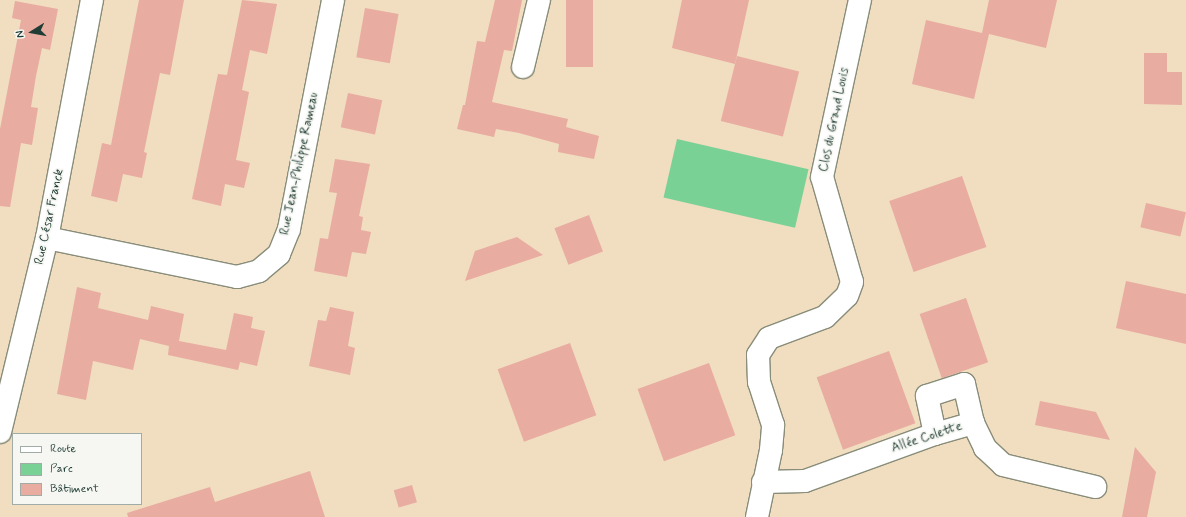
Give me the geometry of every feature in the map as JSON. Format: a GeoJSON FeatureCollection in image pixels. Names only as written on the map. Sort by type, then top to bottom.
{"type":"FeatureCollection","features":[{"type":"Feature","properties":{"kind":"street","name":"Rue César Franck"},"geometry":{"type":"LineString","coordinates":[[0,432],[47,238],[92,0]]}},
{"type":"Feature","properties":{"kind":"street","name":"Rue Jean-Philippe Rameau"},"geometry":{"type":"LineString","coordinates":[[47,238],[237,277],[259,271],[278,254],[289,229],[333,0]]}},
{"type":"Feature","properties":{"kind":"street"},"geometry":{"type":"LineString","coordinates":[[523,67],[539,0]]}},
{"type":"Feature","properties":{"kind":"street","name":"Clos du Grand Louis"},"geometry":{"type":"LineString","coordinates":[[757,517],[763,482],[771,450],[773,425],[759,382],[758,356],[769,338],[825,317],[847,296],[852,282],[822,178],[860,0]]}},
{"type":"Feature","properties":{"kind":"street"},"geometry":{"type":"LineString","coordinates":[[935,434],[926,396],[964,384],[974,423]]}},
{"type":"Feature","properties":{"kind":"street","name":"Allée Colette"},"geometry":{"type":"LineString","coordinates":[[763,482],[804,480],[935,434],[974,423],[985,448],[1003,465],[1095,487]]}},
{"type":"Feature","properties":{"kind":"green space"},"geometry":{"type":"Polygon","coordinates":[[[677,139],[809,169],[795,228],[664,197],[677,139]]]}},
{"type":"Feature","properties":{"kind":"building"},"geometry":{"type":"Polygon","coordinates":[[[139,0],[184,0],[170,75],[160,73],[144,152],[147,153],[142,178],[123,174],[117,202],[91,196],[102,143],[111,145],[139,0]]]}},
{"type":"Feature","properties":{"kind":"building"},"geometry":{"type":"Polygon","coordinates":[[[242,0],[277,4],[267,54],[250,50],[242,90],[249,92],[236,160],[250,163],[244,188],[225,184],[221,206],[192,199],[218,74],[227,75],[242,0]]]}},
{"type":"Feature","properties":{"kind":"building"},"geometry":{"type":"Polygon","coordinates":[[[495,0],[522,0],[512,51],[504,50],[492,102],[568,119],[566,127],[599,136],[594,159],[558,152],[559,144],[519,133],[496,129],[494,137],[457,129],[463,105],[465,105],[477,41],[485,42],[495,0]]]}},
{"type":"Feature","properties":{"kind":"building"},"geometry":{"type":"Polygon","coordinates":[[[566,0],[593,0],[593,67],[566,67],[566,0]]]}},
{"type":"Feature","properties":{"kind":"building"},"geometry":{"type":"Polygon","coordinates":[[[682,0],[749,0],[735,64],[672,48],[682,0]]]}},
{"type":"Feature","properties":{"kind":"building"},"geometry":{"type":"Polygon","coordinates":[[[989,0],[1057,0],[1046,48],[989,34],[974,99],[912,84],[926,20],[982,33],[989,0]]]}},
{"type":"Feature","properties":{"kind":"building"},"geometry":{"type":"Polygon","coordinates":[[[15,1],[58,9],[50,50],[42,48],[36,76],[31,107],[38,108],[32,145],[21,143],[10,207],[0,206],[0,129],[21,20],[12,18],[15,1]]]}},
{"type":"Feature","properties":{"kind":"building"},"geometry":{"type":"Polygon","coordinates":[[[365,8],[398,14],[390,63],[356,57],[365,8]]]}},
{"type":"Feature","properties":{"kind":"building"},"geometry":{"type":"Polygon","coordinates":[[[1144,53],[1167,53],[1167,72],[1182,72],[1182,105],[1144,104],[1144,53]]]}},
{"type":"Feature","properties":{"kind":"building"},"geometry":{"type":"Polygon","coordinates":[[[737,56],[799,71],[783,136],[721,121],[737,56]]]}},
{"type":"Feature","properties":{"kind":"building"},"geometry":{"type":"Polygon","coordinates":[[[348,93],[382,100],[375,135],[341,127],[348,93]]]}},
{"type":"Feature","properties":{"kind":"building"},"geometry":{"type":"Polygon","coordinates":[[[335,159],[370,164],[359,216],[363,217],[361,230],[371,232],[366,254],[352,252],[347,277],[314,271],[320,238],[328,239],[337,193],[329,192],[335,159]]]}},
{"type":"Feature","properties":{"kind":"building"},"geometry":{"type":"Polygon","coordinates":[[[962,176],[986,247],[914,272],[889,201],[962,176]]]}},
{"type":"Feature","properties":{"kind":"building"},"geometry":{"type":"Polygon","coordinates":[[[1146,203],[1186,212],[1180,237],[1140,227],[1146,203]]]}},
{"type":"Feature","properties":{"kind":"building"},"geometry":{"type":"Polygon","coordinates":[[[589,215],[603,251],[568,265],[554,228],[589,215]]]}},
{"type":"Feature","properties":{"kind":"building"},"geometry":{"type":"Polygon","coordinates":[[[517,237],[543,255],[465,281],[475,251],[517,237]]]}},
{"type":"Feature","properties":{"kind":"building"},"geometry":{"type":"Polygon","coordinates":[[[1126,281],[1186,294],[1186,344],[1116,328],[1126,281]]]}},
{"type":"Feature","properties":{"kind":"building"},"geometry":{"type":"Polygon","coordinates":[[[77,287],[101,293],[98,308],[148,320],[151,306],[184,314],[179,341],[226,350],[234,313],[253,317],[251,328],[265,331],[257,366],[240,362],[238,370],[168,355],[169,346],[140,339],[133,370],[93,361],[86,400],[57,394],[77,287]]]}},
{"type":"Feature","properties":{"kind":"building"},"geometry":{"type":"Polygon","coordinates":[[[966,298],[988,362],[942,378],[920,314],[966,298]]]}},
{"type":"Feature","properties":{"kind":"building"},"geometry":{"type":"Polygon","coordinates":[[[330,307],[354,312],[348,346],[355,348],[350,375],[309,366],[318,320],[326,321],[330,307]]]}},
{"type":"Feature","properties":{"kind":"building"},"geometry":{"type":"Polygon","coordinates":[[[570,343],[596,415],[524,442],[498,369],[570,343]]]}},
{"type":"Feature","properties":{"kind":"building"},"geometry":{"type":"Polygon","coordinates":[[[889,351],[915,423],[843,450],[817,377],[889,351]]]}},
{"type":"Feature","properties":{"kind":"building"},"geometry":{"type":"Polygon","coordinates":[[[709,363],[735,435],[664,461],[638,389],[709,363]]]}},
{"type":"Feature","properties":{"kind":"building"},"geometry":{"type":"Polygon","coordinates":[[[1040,401],[1096,412],[1110,440],[1035,425],[1040,401]]]}},
{"type":"Feature","properties":{"kind":"building"},"geometry":{"type":"Polygon","coordinates":[[[1135,447],[1156,472],[1147,517],[1122,517],[1135,447]]]}},
{"type":"Feature","properties":{"kind":"building"},"geometry":{"type":"Polygon","coordinates":[[[310,471],[325,517],[128,517],[127,513],[210,487],[215,502],[310,471]]]}},
{"type":"Feature","properties":{"kind":"building"},"geometry":{"type":"Polygon","coordinates":[[[412,485],[417,502],[399,508],[394,490],[412,485]]]}}]}
